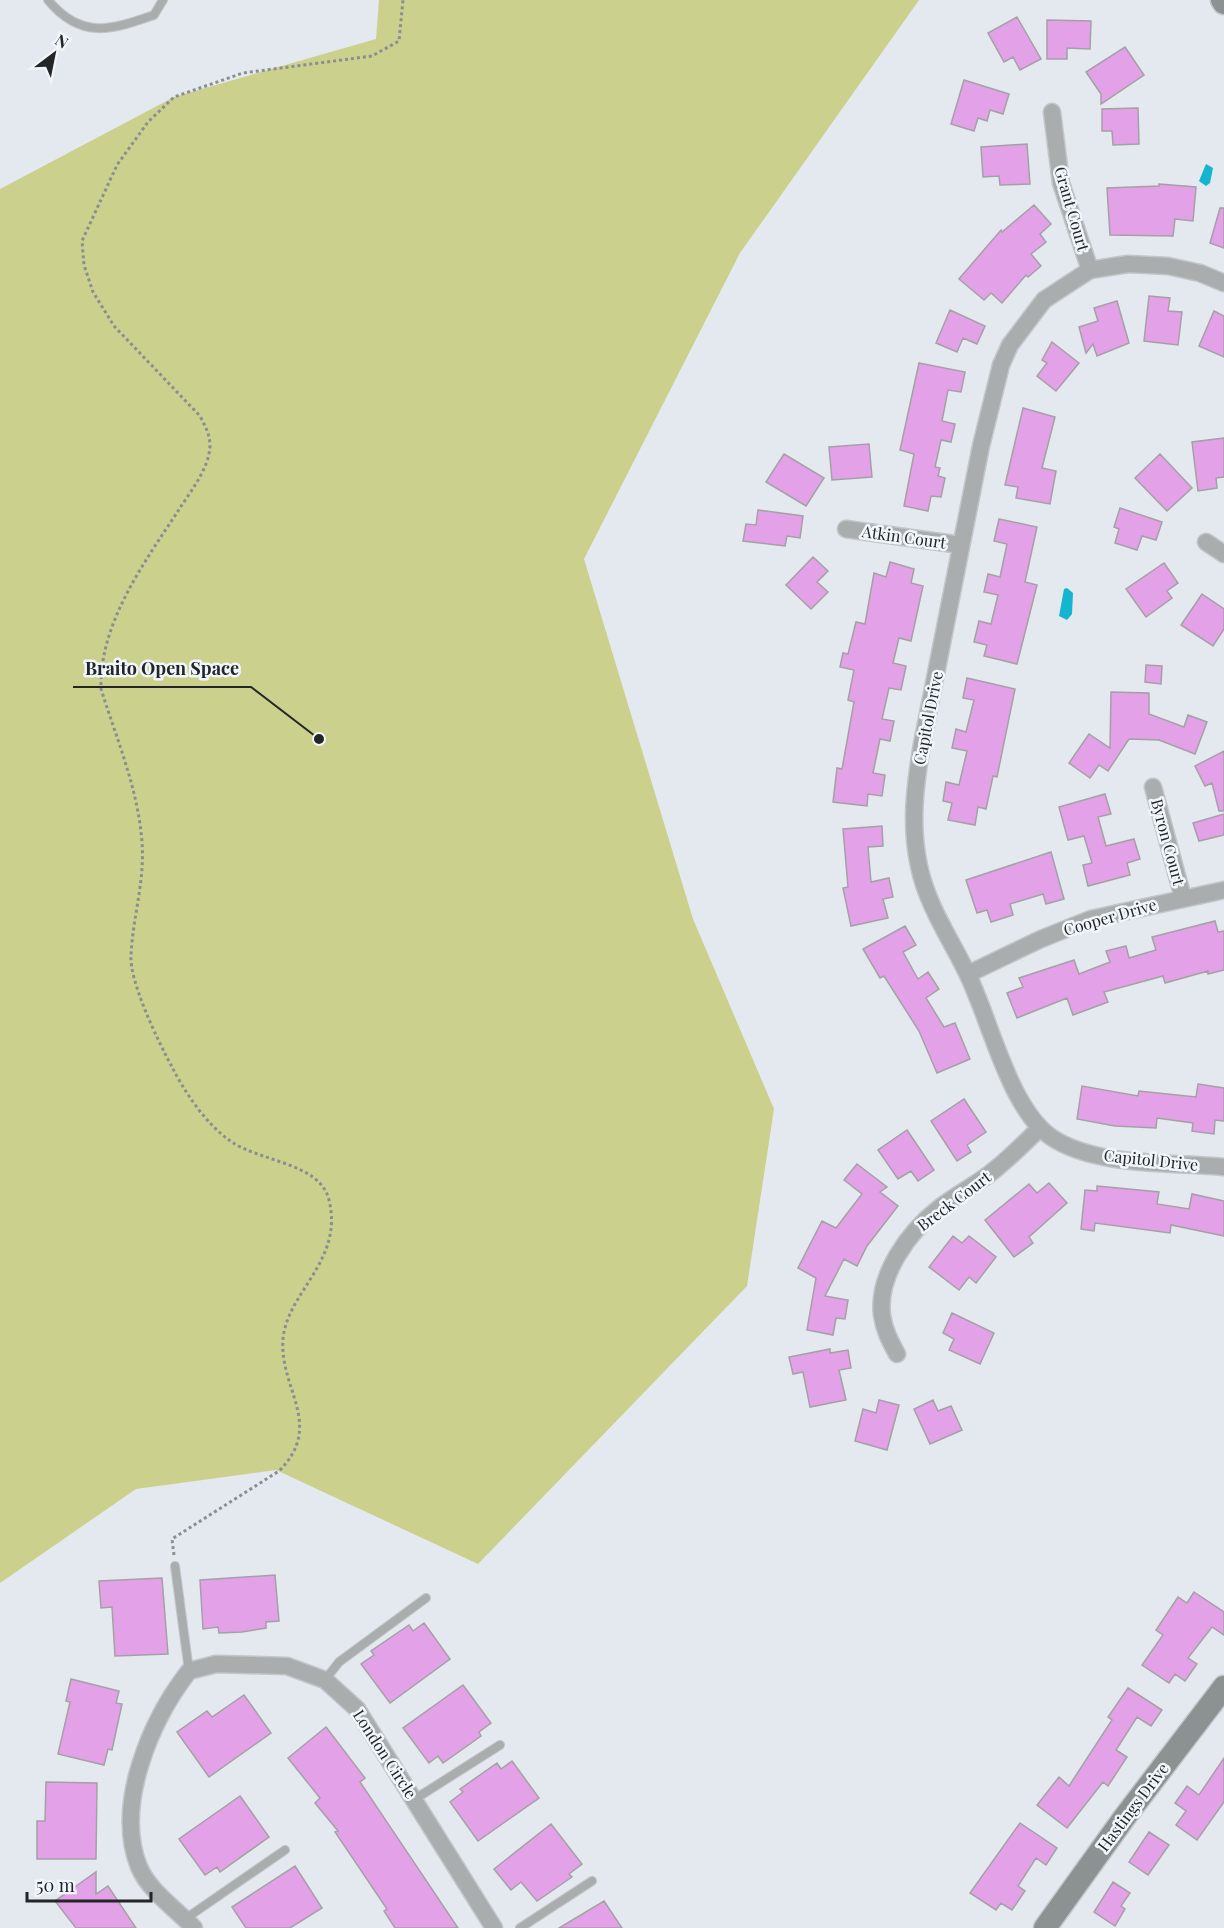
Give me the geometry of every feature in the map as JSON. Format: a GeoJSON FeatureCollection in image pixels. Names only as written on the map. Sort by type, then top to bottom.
{"type":"FeatureCollection","features":[{"type":"Feature","properties":{"kind":"street","name":"Grant Court"},"geometry":{"type":"LineString","coordinates":[[1052,112],[1062,183],[1090,270]]}},
{"type":"Feature","properties":{"kind":"street","name":"Capitol Drive"},"geometry":{"type":"LineString","coordinates":[[1224,283],[1200,273],[1168,266],[1128,264],[1090,270],[1063,285],[1044,300],[1010,345],[1001,365],[981,446],[914,793],[914,833],[919,868],[939,921],[968,974],[1014,1086],[1040,1128],[1053,1139],[1082,1152],[1117,1159],[1224,1167]]}},
{"type":"Feature","properties":{"kind":"street","name":"Atkin Court"},"geometry":{"type":"LineString","coordinates":[[846,529],[962,545]]}},
{"type":"Feature","properties":{"kind":"street"},"geometry":{"type":"LineString","coordinates":[[1206,542],[1224,554]]}},
{"type":"Feature","properties":{"kind":"street","name":"Byron Court"},"geometry":{"type":"LineString","coordinates":[[1153,787],[1183,898]]}},
{"type":"Feature","properties":{"kind":"street","name":"Cooper Drive"},"geometry":{"type":"LineString","coordinates":[[968,974],[1041,939],[1091,919],[1224,890]]}},
{"type":"Feature","properties":{"kind":"street","name":"Breck Court"},"geometry":{"type":"LineString","coordinates":[[897,1354],[885,1332],[881,1313],[884,1293],[895,1261],[907,1242],[913,1233],[939,1209],[989,1174],[1040,1128]]}},
{"type":"Feature","properties":{"kind":"street","name":"London Circle"},"geometry":{"type":"LineString","coordinates":[[189,1671],[216,1664],[287,1666],[325,1680],[357,1709],[494,1928]]}},
{"type":"Feature","properties":{"kind":"street"},"geometry":{"type":"LineString","coordinates":[[189,1671],[161,1711],[140,1761],[130,1821],[139,1868],[159,1893],[190,1923]]}},
{"type":"Feature","properties":{"kind":"street","name":"Hastings Drive"},"geometry":{"type":"LineString","coordinates":[[1045,1928],[1124,1818],[1224,1687]]}},
{"type":"Feature","properties":{"kind":"lane"},"geometry":{"type":"LineString","coordinates":[[48,0],[61,15],[79,26],[113,29],[154,15],[163,0]]}},
{"type":"Feature","properties":{"kind":"lane"},"geometry":{"type":"LineString","coordinates":[[175,1566],[189,1671]]}},
{"type":"Feature","properties":{"kind":"lane"},"geometry":{"type":"LineString","coordinates":[[325,1680],[347,1656],[426,1598]]}},
{"type":"Feature","properties":{"kind":"lane"},"geometry":{"type":"LineString","coordinates":[[415,1799],[500,1745]]}},
{"type":"Feature","properties":{"kind":"lane"},"geometry":{"type":"LineString","coordinates":[[190,1923],[285,1850]]}},
{"type":"Feature","properties":{"kind":"lane"},"geometry":{"type":"LineString","coordinates":[[520,1928],[592,1881]]}},
{"type":"Feature","properties":{"kind":"path"},"geometry":{"type":"LineString","coordinates":[[175,1566],[172,1539],[279,1471],[287,1463],[297,1444],[300,1431],[299,1414],[287,1373],[283,1338],[290,1315],[320,1266],[328,1241],[332,1211],[324,1185],[313,1174],[249,1151],[229,1140],[209,1121],[172,1067],[137,986],[130,957],[143,878],[140,814],[101,689],[101,670],[129,589],[202,471],[210,447],[208,433],[200,416],[114,326],[93,292],[84,265],[82,241],[117,165],[148,122],[174,97],[243,74],[372,56],[385,51],[399,41],[403,0]]}},
{"type":"Feature","properties":{"kind":"green space"},"geometry":{"type":"Polygon","coordinates":[[[379,0],[919,0],[740,253],[584,559],[693,919],[774,1109],[747,1286],[478,1564],[276,1470],[136,1489],[0,1583],[0,189],[174,97],[376,39],[379,0]]]}},
{"type":"Feature","properties":{"kind":"water"},"geometry":{"type":"Polygon","coordinates":[[[1206,164],[1213,168],[1210,183],[1206,186],[1199,181],[1206,164]]]}},
{"type":"Feature","properties":{"kind":"water"},"geometry":{"type":"Polygon","coordinates":[[[1067,588],[1073,593],[1072,614],[1067,620],[1059,616],[1064,589],[1067,588]]]}},
{"type":"Feature","properties":{"kind":"building"},"geometry":{"type":"Polygon","coordinates":[[[1017,17],[1041,59],[1020,70],[1013,57],[1004,62],[988,33],[1017,17]]]}},
{"type":"Feature","properties":{"kind":"building"},"geometry":{"type":"Polygon","coordinates":[[[1047,20],[1091,21],[1090,49],[1067,48],[1067,59],[1047,59],[1047,20]]]}},
{"type":"Feature","properties":{"kind":"building"},"geometry":{"type":"Polygon","coordinates":[[[1125,47],[1144,75],[1101,104],[1101,94],[1086,72],[1125,47]]]}},
{"type":"Feature","properties":{"kind":"building"},"geometry":{"type":"Polygon","coordinates":[[[964,80],[1009,94],[1003,114],[990,110],[987,121],[978,118],[974,131],[951,124],[964,80]]]}},
{"type":"Feature","properties":{"kind":"building"},"geometry":{"type":"Polygon","coordinates":[[[1138,108],[1139,144],[1113,145],[1112,131],[1102,131],[1102,109],[1138,108]]]}},
{"type":"Feature","properties":{"kind":"building"},"geometry":{"type":"Polygon","coordinates":[[[1027,144],[1030,184],[1000,185],[999,176],[983,177],[981,147],[1027,144]]]}},
{"type":"Feature","properties":{"kind":"building"},"geometry":{"type":"Polygon","coordinates":[[[1159,184],[1196,187],[1193,221],[1175,219],[1173,236],[1110,235],[1107,188],[1159,186],[1159,184]]]}},
{"type":"Feature","properties":{"kind":"building"},"geometry":{"type":"Polygon","coordinates":[[[1034,205],[1051,224],[1040,234],[1046,242],[1031,254],[1041,266],[1028,277],[1026,275],[1002,303],[991,293],[984,300],[959,279],[1001,230],[1002,232],[1034,205]]]}},
{"type":"Feature","properties":{"kind":"building"},"geometry":{"type":"Polygon","coordinates":[[[1220,208],[1224,208],[1224,248],[1210,243],[1220,208]]]}},
{"type":"Feature","properties":{"kind":"building"},"geometry":{"type":"Polygon","coordinates":[[[1149,296],[1170,298],[1168,311],[1182,312],[1178,345],[1144,341],[1149,296]]]}},
{"type":"Feature","properties":{"kind":"building"},"geometry":{"type":"Polygon","coordinates":[[[1117,301],[1129,343],[1097,356],[1093,344],[1086,353],[1079,327],[1098,321],[1094,308],[1117,301]]]}},
{"type":"Feature","properties":{"kind":"building"},"geometry":{"type":"Polygon","coordinates":[[[950,310],[985,326],[977,344],[963,338],[957,352],[936,343],[950,310]]]}},
{"type":"Feature","properties":{"kind":"building"},"geometry":{"type":"Polygon","coordinates":[[[1214,311],[1224,316],[1224,357],[1199,346],[1214,311]]]}},
{"type":"Feature","properties":{"kind":"building"},"geometry":{"type":"Polygon","coordinates":[[[1052,342],[1079,363],[1056,391],[1037,376],[1047,363],[1042,360],[1052,342]]]}},
{"type":"Feature","properties":{"kind":"building"},"geometry":{"type":"Polygon","coordinates":[[[919,363],[965,372],[961,392],[948,390],[942,421],[955,424],[951,442],[941,440],[935,467],[940,468],[938,476],[945,478],[941,497],[931,496],[928,511],[904,506],[914,454],[900,450],[919,363]]]}},
{"type":"Feature","properties":{"kind":"building"},"geometry":{"type":"Polygon","coordinates":[[[1023,408],[1055,417],[1042,468],[1056,471],[1050,504],[1016,498],[1018,487],[1005,485],[1023,408]]]}},
{"type":"Feature","properties":{"kind":"building"},"geometry":{"type":"Polygon","coordinates":[[[1224,438],[1224,477],[1216,478],[1217,488],[1198,491],[1192,442],[1224,438]]]}},
{"type":"Feature","properties":{"kind":"building"},"geometry":{"type":"Polygon","coordinates":[[[869,444],[872,477],[832,480],[829,447],[869,444]]]}},
{"type":"Feature","properties":{"kind":"building"},"geometry":{"type":"Polygon","coordinates":[[[784,454],[824,478],[806,506],[766,482],[784,454]]]}},
{"type":"Feature","properties":{"kind":"building"},"geometry":{"type":"Polygon","coordinates":[[[1160,454],[1192,488],[1167,511],[1135,478],[1160,454]]]}},
{"type":"Feature","properties":{"kind":"building"},"geometry":{"type":"Polygon","coordinates":[[[1120,508],[1162,522],[1156,540],[1142,536],[1137,550],[1115,543],[1119,529],[1114,527],[1120,508]]]}},
{"type":"Feature","properties":{"kind":"building"},"geometry":{"type":"Polygon","coordinates":[[[758,510],[803,516],[800,538],[787,536],[785,546],[743,541],[746,524],[756,525],[758,510]]]}},
{"type":"Feature","properties":{"kind":"building"},"geometry":{"type":"Polygon","coordinates":[[[999,519],[1037,527],[1025,582],[1037,585],[1017,664],[984,656],[987,645],[974,642],[979,621],[991,624],[998,595],[984,592],[988,574],[1000,577],[1007,544],[994,541],[999,519]]]}},
{"type":"Feature","properties":{"kind":"building"},"geometry":{"type":"Polygon","coordinates":[[[813,557],[828,571],[817,582],[828,592],[811,609],[786,585],[813,557]]]}},
{"type":"Feature","properties":{"kind":"building"},"geometry":{"type":"Polygon","coordinates":[[[890,562],[914,569],[911,583],[923,586],[911,641],[899,638],[893,663],[906,666],[901,690],[889,688],[882,719],[894,721],[890,741],[880,739],[873,773],[885,775],[882,796],[868,794],[867,806],[833,802],[837,768],[842,769],[854,702],[848,700],[854,670],[840,667],[843,653],[848,654],[856,622],[865,624],[874,573],[886,577],[890,562]]]}},
{"type":"Feature","properties":{"kind":"building"},"geometry":{"type":"Polygon","coordinates":[[[1164,563],[1178,583],[1167,591],[1172,598],[1146,617],[1126,589],[1164,563]]]}},
{"type":"Feature","properties":{"kind":"building"},"geometry":{"type":"Polygon","coordinates":[[[1202,594],[1224,609],[1224,629],[1213,646],[1181,625],[1202,594]]]}},
{"type":"Feature","properties":{"kind":"building"},"geometry":{"type":"Polygon","coordinates":[[[1146,665],[1162,666],[1161,684],[1145,682],[1146,665]]]}},
{"type":"Feature","properties":{"kind":"building"},"geometry":{"type":"Polygon","coordinates":[[[967,678],[1015,689],[997,777],[993,776],[986,809],[978,807],[975,825],[948,820],[952,803],[943,801],[946,782],[959,785],[967,751],[952,748],[956,729],[966,732],[974,700],[963,698],[967,678]]]}},
{"type":"Feature","properties":{"kind":"building"},"geometry":{"type":"Polygon","coordinates":[[[1111,692],[1149,693],[1149,714],[1184,727],[1188,715],[1207,722],[1195,754],[1159,740],[1129,739],[1108,771],[1099,765],[1090,778],[1069,763],[1089,734],[1110,748],[1111,692]]]}},
{"type":"Feature","properties":{"kind":"building"},"geometry":{"type":"Polygon","coordinates":[[[1224,751],[1224,811],[1219,811],[1212,783],[1205,786],[1195,766],[1224,751]]]}},
{"type":"Feature","properties":{"kind":"building"},"geometry":{"type":"Polygon","coordinates":[[[1105,794],[1111,814],[1098,817],[1106,846],[1134,839],[1140,859],[1127,863],[1130,875],[1088,886],[1083,865],[1092,863],[1084,836],[1068,840],[1059,807],[1105,794]]]}},
{"type":"Feature","properties":{"kind":"building"},"geometry":{"type":"Polygon","coordinates":[[[1224,814],[1224,835],[1199,841],[1193,823],[1224,814]]]}},
{"type":"Feature","properties":{"kind":"building"},"geometry":{"type":"Polygon","coordinates":[[[882,826],[883,846],[868,847],[871,882],[889,878],[893,897],[883,899],[888,918],[851,926],[843,888],[848,887],[843,829],[882,826]]]}},
{"type":"Feature","properties":{"kind":"building"},"geometry":{"type":"Polygon","coordinates":[[[1051,852],[1064,899],[1046,904],[1043,894],[1010,904],[1013,915],[991,922],[987,910],[977,913],[966,880],[1051,852]]]}},
{"type":"Feature","properties":{"kind":"building"},"geometry":{"type":"Polygon","coordinates":[[[1215,921],[1218,932],[1224,931],[1224,970],[1208,974],[1208,971],[1165,983],[1163,976],[1104,992],[1108,1002],[1073,1015],[1067,998],[1017,1018],[1007,993],[1023,987],[1019,978],[1074,960],[1079,974],[1110,962],[1106,951],[1126,946],[1129,958],[1156,950],[1152,937],[1215,921]]]}},
{"type":"Feature","properties":{"kind":"building"},"geometry":{"type":"Polygon","coordinates":[[[905,926],[916,945],[903,952],[918,979],[928,972],[939,989],[926,998],[944,1027],[955,1023],[970,1059],[937,1073],[919,1031],[884,976],[880,978],[863,949],[905,926]]]}},
{"type":"Feature","properties":{"kind":"building"},"geometry":{"type":"Polygon","coordinates":[[[1198,1084],[1224,1088],[1224,1121],[1215,1120],[1214,1134],[1192,1131],[1193,1123],[1157,1118],[1156,1128],[1115,1126],[1077,1119],[1082,1086],[1138,1096],[1139,1091],[1196,1097],[1198,1084]]]}},
{"type":"Feature","properties":{"kind":"building"},"geometry":{"type":"Polygon","coordinates":[[[964,1099],[986,1132],[967,1145],[971,1152],[957,1161],[931,1121],[964,1099]]]}},
{"type":"Feature","properties":{"kind":"building"},"geometry":{"type":"Polygon","coordinates":[[[907,1130],[934,1170],[918,1181],[911,1171],[898,1179],[878,1150],[907,1130]]]}},
{"type":"Feature","properties":{"kind":"building"},"geometry":{"type":"Polygon","coordinates":[[[857,1164],[887,1187],[880,1192],[898,1206],[867,1246],[857,1266],[844,1259],[825,1296],[848,1300],[845,1319],[836,1318],[833,1335],[807,1330],[816,1278],[798,1268],[822,1221],[836,1228],[862,1194],[844,1180],[857,1164]]]}},
{"type":"Feature","properties":{"kind":"building"},"geometry":{"type":"Polygon","coordinates":[[[1049,1183],[1067,1203],[1029,1237],[1033,1243],[1014,1257],[985,1220],[1029,1184],[1037,1193],[1049,1183]]]}},
{"type":"Feature","properties":{"kind":"building"},"geometry":{"type":"Polygon","coordinates":[[[1097,1186],[1159,1192],[1157,1204],[1189,1209],[1192,1194],[1224,1201],[1224,1236],[1171,1225],[1170,1233],[1095,1223],[1094,1231],[1081,1229],[1085,1190],[1097,1191],[1097,1186]]]}},
{"type":"Feature","properties":{"kind":"building"},"geometry":{"type":"Polygon","coordinates":[[[953,1236],[962,1243],[969,1236],[996,1257],[976,1283],[969,1277],[959,1290],[929,1267],[953,1236]]]}},
{"type":"Feature","properties":{"kind":"building"},"geometry":{"type":"Polygon","coordinates":[[[952,1313],[994,1333],[980,1364],[949,1350],[954,1339],[943,1333],[952,1313]]]}},
{"type":"Feature","properties":{"kind":"building"},"geometry":{"type":"Polygon","coordinates":[[[830,1349],[830,1353],[848,1350],[851,1368],[839,1370],[846,1400],[810,1407],[803,1372],[793,1374],[789,1357],[830,1349]]]}},
{"type":"Feature","properties":{"kind":"building"},"geometry":{"type":"Polygon","coordinates":[[[879,1400],[899,1405],[887,1450],[855,1441],[863,1409],[876,1413],[879,1400]]]}},
{"type":"Feature","properties":{"kind":"building"},"geometry":{"type":"Polygon","coordinates":[[[933,1400],[938,1411],[951,1406],[962,1430],[930,1444],[914,1409],[933,1400]]]}},
{"type":"Feature","properties":{"kind":"building"},"geometry":{"type":"Polygon","coordinates":[[[275,1575],[279,1621],[266,1622],[266,1628],[242,1632],[219,1633],[218,1627],[203,1629],[200,1580],[275,1575]]]}},
{"type":"Feature","properties":{"kind":"building"},"geometry":{"type":"Polygon","coordinates":[[[162,1578],[168,1654],[115,1656],[112,1607],[101,1608],[99,1581],[162,1578]]]}},
{"type":"Feature","properties":{"kind":"building"},"geometry":{"type":"Polygon","coordinates":[[[1194,1592],[1224,1612],[1224,1635],[1212,1627],[1188,1658],[1197,1664],[1185,1681],[1175,1674],[1169,1683],[1142,1665],[1163,1635],[1156,1630],[1178,1597],[1187,1603],[1194,1592]]]}},
{"type":"Feature","properties":{"kind":"building"},"geometry":{"type":"Polygon","coordinates":[[[424,1623],[450,1659],[390,1703],[361,1664],[374,1655],[371,1651],[409,1625],[413,1631],[424,1623]]]}},
{"type":"Feature","properties":{"kind":"building"},"geometry":{"type":"Polygon","coordinates":[[[71,1679],[119,1691],[116,1703],[122,1704],[112,1750],[108,1749],[104,1765],[58,1754],[70,1702],[66,1701],[71,1679]]]}},
{"type":"Feature","properties":{"kind":"building"},"geometry":{"type":"Polygon","coordinates":[[[463,1685],[491,1723],[479,1732],[481,1736],[443,1763],[438,1756],[429,1763],[403,1728],[463,1685]]]}},
{"type":"Feature","properties":{"kind":"building"},"geometry":{"type":"Polygon","coordinates":[[[1128,1688],[1162,1710],[1151,1726],[1137,1717],[1116,1750],[1127,1757],[1108,1786],[1103,1782],[1067,1828],[1037,1805],[1059,1777],[1069,1786],[1112,1720],[1108,1717],[1128,1688]]]}},
{"type":"Feature","properties":{"kind":"building"},"geometry":{"type":"Polygon","coordinates":[[[244,1695],[271,1733],[209,1777],[177,1732],[207,1711],[212,1717],[244,1695]]]}},
{"type":"Feature","properties":{"kind":"building"},"geometry":{"type":"Polygon","coordinates":[[[326,1727],[365,1778],[360,1782],[458,1928],[395,1928],[384,1911],[387,1909],[335,1832],[338,1831],[315,1803],[320,1798],[288,1758],[326,1727]]]}},
{"type":"Feature","properties":{"kind":"building"},"geometry":{"type":"Polygon","coordinates":[[[1224,1758],[1224,1802],[1197,1840],[1176,1825],[1186,1811],[1175,1803],[1187,1786],[1199,1795],[1224,1758]]]}},
{"type":"Feature","properties":{"kind":"building"},"geometry":{"type":"Polygon","coordinates":[[[512,1761],[539,1798],[478,1841],[450,1802],[463,1792],[460,1789],[497,1763],[501,1769],[512,1761]]]}},
{"type":"Feature","properties":{"kind":"building"},"geometry":{"type":"Polygon","coordinates":[[[46,1782],[97,1783],[96,1859],[37,1859],[37,1821],[45,1821],[46,1782]]]}},
{"type":"Feature","properties":{"kind":"building"},"geometry":{"type":"Polygon","coordinates":[[[240,1796],[269,1837],[220,1872],[217,1867],[205,1875],[179,1839],[240,1796]]]}},
{"type":"Feature","properties":{"kind":"building"},"geometry":{"type":"Polygon","coordinates":[[[1020,1823],[1057,1848],[1046,1865],[1036,1858],[1018,1886],[1025,1891],[1012,1910],[1001,1903],[996,1910],[970,1893],[1020,1823]]]}},
{"type":"Feature","properties":{"kind":"building"},"geometry":{"type":"Polygon","coordinates":[[[551,1824],[582,1864],[569,1874],[572,1877],[537,1901],[521,1882],[511,1890],[494,1869],[551,1824]]]}},
{"type":"Feature","properties":{"kind":"building"},"geometry":{"type":"Polygon","coordinates":[[[1149,1832],[1169,1845],[1148,1875],[1129,1862],[1149,1832]]]}},
{"type":"Feature","properties":{"kind":"building"},"geometry":{"type":"Polygon","coordinates":[[[295,1866],[322,1908],[290,1928],[246,1928],[232,1907],[295,1866]]]}},
{"type":"Feature","properties":{"kind":"building"},"geometry":{"type":"Polygon","coordinates":[[[96,1872],[96,1894],[108,1886],[136,1928],[76,1928],[55,1901],[96,1872]]]}},
{"type":"Feature","properties":{"kind":"building"},"geometry":{"type":"Polygon","coordinates":[[[1113,1882],[1130,1893],[1121,1906],[1125,1909],[1115,1926],[1094,1912],[1113,1882]]]}},
{"type":"Feature","properties":{"kind":"building"},"geometry":{"type":"Polygon","coordinates":[[[604,1901],[622,1928],[559,1928],[604,1901]]]}},
{"type":"Feature","properties":{"kind":"place","name":"Braito Open Space"},"geometry":{"type":"Point","coordinates":[319,739]}}]}
